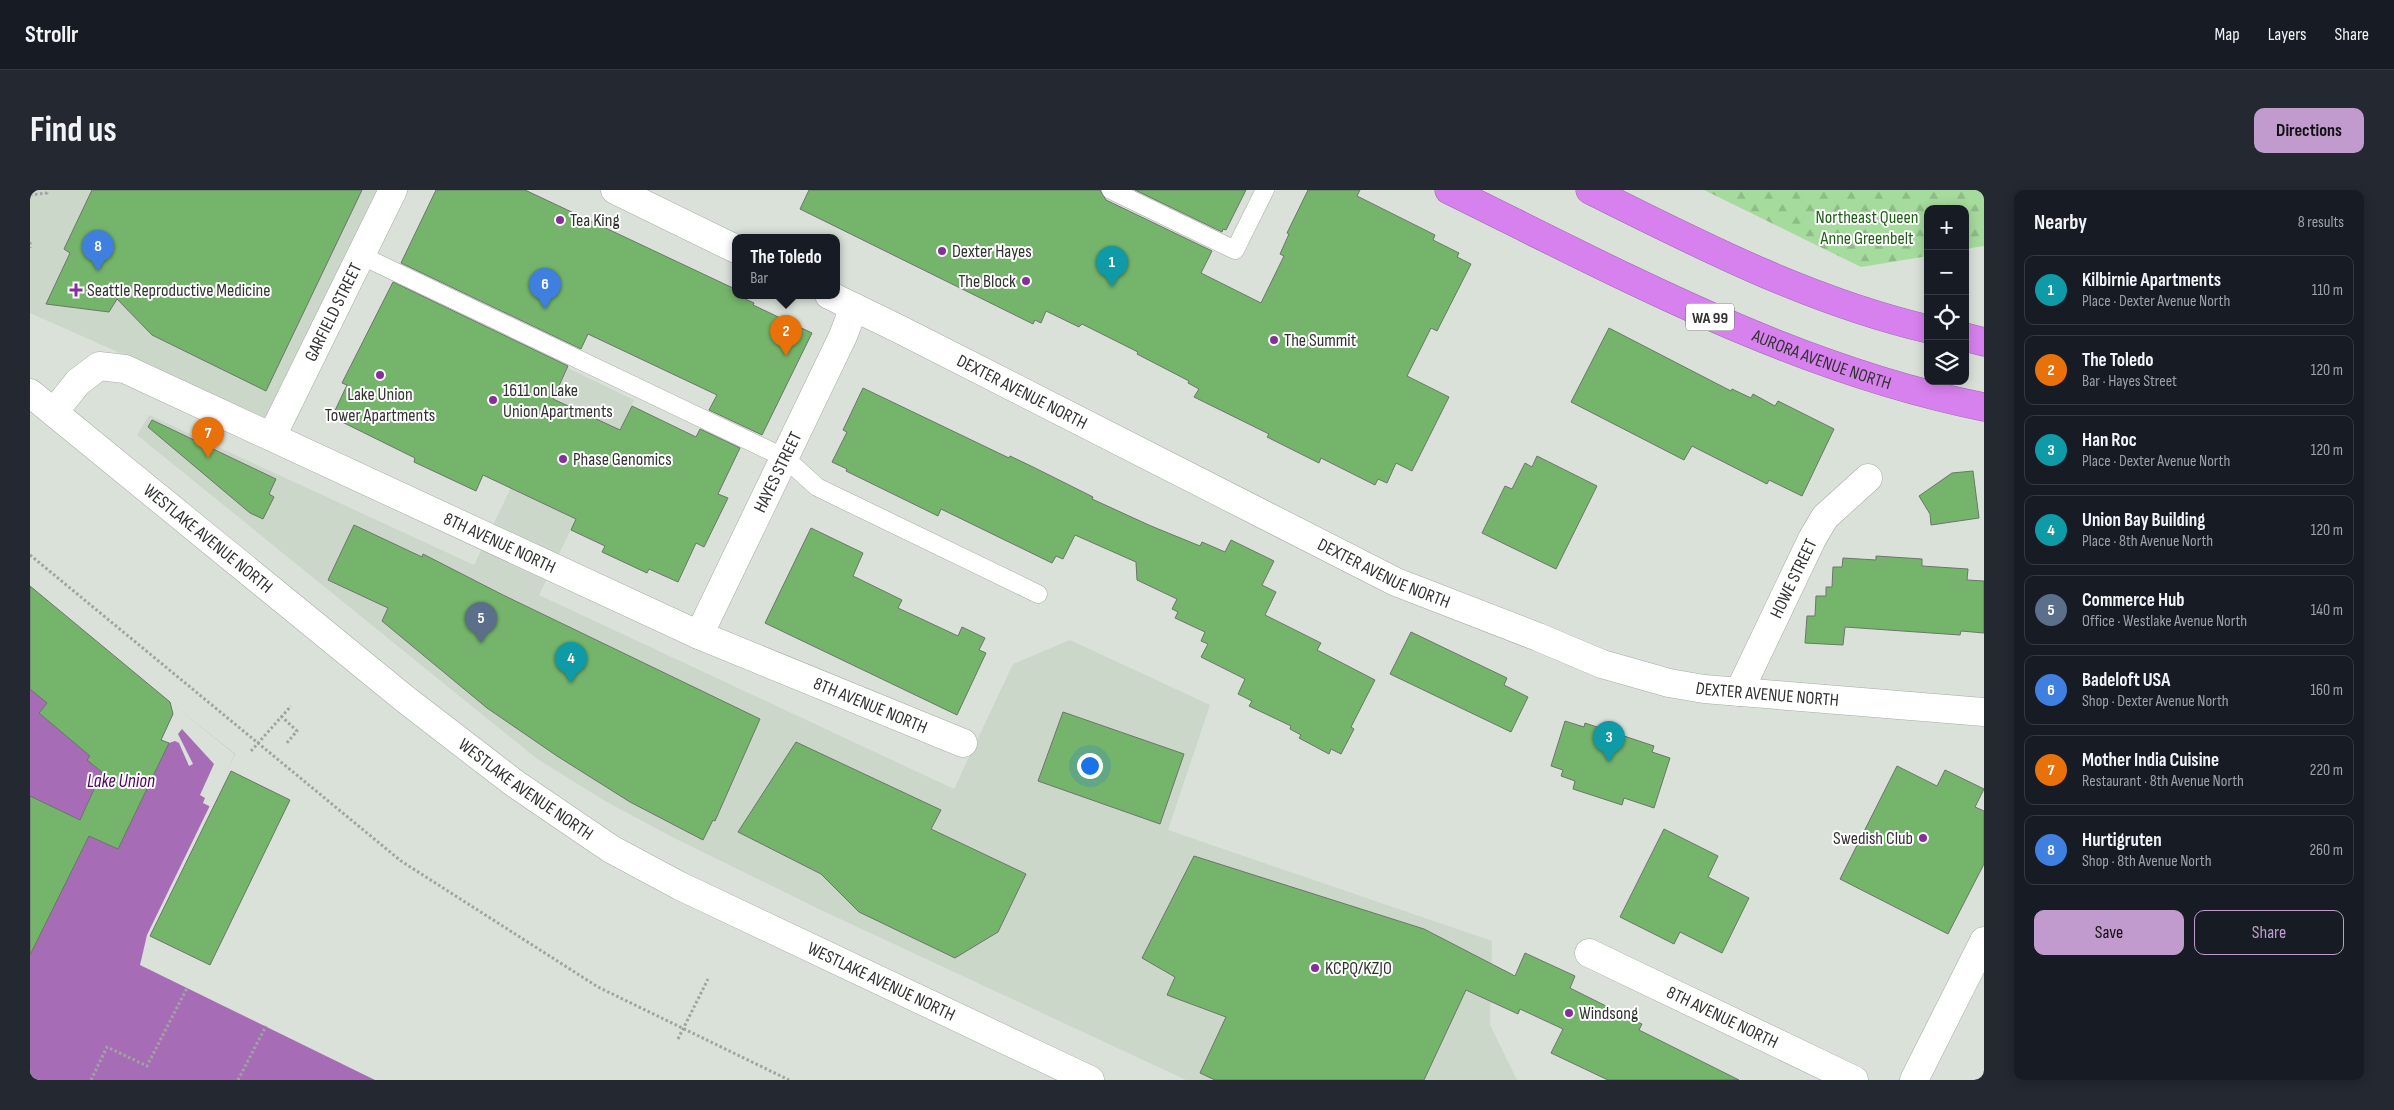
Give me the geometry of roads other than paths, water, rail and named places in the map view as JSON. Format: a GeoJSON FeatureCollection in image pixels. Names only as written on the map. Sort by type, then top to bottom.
{"type":"FeatureCollection","features":[{"type":"Feature","properties":{"kind":"highway","name":"AURORA AVENUE NORTH"},"geometry":{"type":"LineString","coordinates":[[1450,190],[1702,314],[1851,372],[1932,397],[1984,407]]}},
{"type":"Feature","properties":{"kind":"highway"},"geometry":{"type":"LineString","coordinates":[[1590,190],[1732,260],[1880,318],[1924,328]]}},
{"type":"Feature","properties":{"kind":"highway"},"geometry":{"type":"LineString","coordinates":[[1969,339],[1984,342]]}},
{"type":"Feature","properties":{"kind":"main road","name":"GARFIELD STREET"},"geometry":{"type":"LineString","coordinates":[[272,436],[392,190]]}},
{"type":"Feature","properties":{"kind":"main road"},"geometry":{"type":"LineString","coordinates":[[615,190],[732,247]]}},
{"type":"Feature","properties":{"kind":"main road","name":"DEXTER AVENUE NORTH"},"geometry":{"type":"LineString","coordinates":[[837,299],[1396,582],[1602,664],[1669,683],[1739,692],[1984,712]]}},
{"type":"Feature","properties":{"kind":"main road","name":"HAYES STREET"},"geometry":{"type":"LineString","coordinates":[[699,636],[843,336],[854,307]]}},
{"type":"Feature","properties":{"kind":"main road","name":"8TH AVENUE NORTH"},"geometry":{"type":"LineString","coordinates":[[54,412],[78,382],[99,366],[125,368],[699,636],[963,743]]}},
{"type":"Feature","properties":{"kind":"main road","name":"WESTLAKE AVENUE NORTH"},"geometry":{"type":"LineString","coordinates":[[30,393],[405,699],[514,783],[612,849],[680,886],[1090,1080]]}},
{"type":"Feature","properties":{"kind":"main road","name":"HOWE STREET"},"geometry":{"type":"LineString","coordinates":[[1739,692],[1812,539],[1825,517],[1868,478]]}},
{"type":"Feature","properties":{"kind":"main road"},"geometry":{"type":"LineString","coordinates":[[1914,1080],[1982,951]]}},
{"type":"Feature","properties":{"kind":"main road","name":"8TH AVENUE NORTH"},"geometry":{"type":"LineString","coordinates":[[1589,952],[1854,1080]]}},
{"type":"Feature","properties":{"kind":"lane"},"geometry":{"type":"LineString","coordinates":[[1112,190],[1235,250],[1265,190]]}},
{"type":"Feature","properties":{"kind":"lane"},"geometry":{"type":"LineString","coordinates":[[360,255],[785,458],[817,487],[1038,594]]}},
{"type":"Feature","properties":{"kind":"water","name":"Lake Union"},"geometry":{"type":"Polygon","coordinates":[[[30,592],[235,754],[147,935],[140,965],[375,1080],[30,1080],[30,592]]]}},
{"type":"Feature","properties":{"kind":"place","name":"Tea King"},"geometry":{"type":"Point","coordinates":[560,220]}},
{"type":"Feature","properties":{"kind":"place","name":"Dexter Hayes"},"geometry":{"type":"Point","coordinates":[942,251]}},
{"type":"Feature","properties":{"kind":"place","name":"Hurtigruten"},"geometry":{"type":"Point","coordinates":[98,271]}},
{"type":"Feature","properties":{"kind":"place","name":"The Block"},"geometry":{"type":"Point","coordinates":[1026,281]}},
{"type":"Feature","properties":{"kind":"place","name":"Kilbirnie Apartments"},"geometry":{"type":"Point","coordinates":[1112,287]}},
{"type":"Feature","properties":{"kind":"place","name":"Seattle Reproductive Medicine"},"geometry":{"type":"Point","coordinates":[76,290]}},
{"type":"Feature","properties":{"kind":"place","name":"Badeloft USA"},"geometry":{"type":"Point","coordinates":[545,309]}},
{"type":"Feature","properties":{"kind":"place","name":"The Summit"},"geometry":{"type":"Point","coordinates":[1274,340]}},
{"type":"Feature","properties":{"kind":"place","name":"The Toledo"},"geometry":{"type":"Point","coordinates":[786,356]}},
{"type":"Feature","properties":{"kind":"place","name":"Lake Union Tower Apartments"},"geometry":{"type":"Point","coordinates":[380,375]}},
{"type":"Feature","properties":{"kind":"place","name":"1611 on Lake Union Apartments"},"geometry":{"type":"Point","coordinates":[493,400]}},
{"type":"Feature","properties":{"kind":"place","name":"Mother India Cuisine"},"geometry":{"type":"Point","coordinates":[208,458]}},
{"type":"Feature","properties":{"kind":"place","name":"Phase Genomics"},"geometry":{"type":"Point","coordinates":[563,459]}},
{"type":"Feature","properties":{"kind":"place","name":"Commerce Hub"},"geometry":{"type":"Point","coordinates":[481,643]}},
{"type":"Feature","properties":{"kind":"place","name":"Union Bay Building"},"geometry":{"type":"Point","coordinates":[571,683]}},
{"type":"Feature","properties":{"kind":"place","name":"Han Roc"},"geometry":{"type":"Point","coordinates":[1609,762]}},
{"type":"Feature","properties":{"kind":"place","name":"Swedish Club"},"geometry":{"type":"Point","coordinates":[1923,838]}},
{"type":"Feature","properties":{"kind":"place","name":"KCPQ/KZJO"},"geometry":{"type":"Point","coordinates":[1315,968]}},
{"type":"Feature","properties":{"kind":"place","name":"Windsong"},"geometry":{"type":"Point","coordinates":[1569,1013]}},
{"type":"Feature","properties":{"kind":"park label","name":"Northeast Queen Anne Greenbelt"},"geometry":{"type":"Point","coordinates":[1867,227]}}]}
